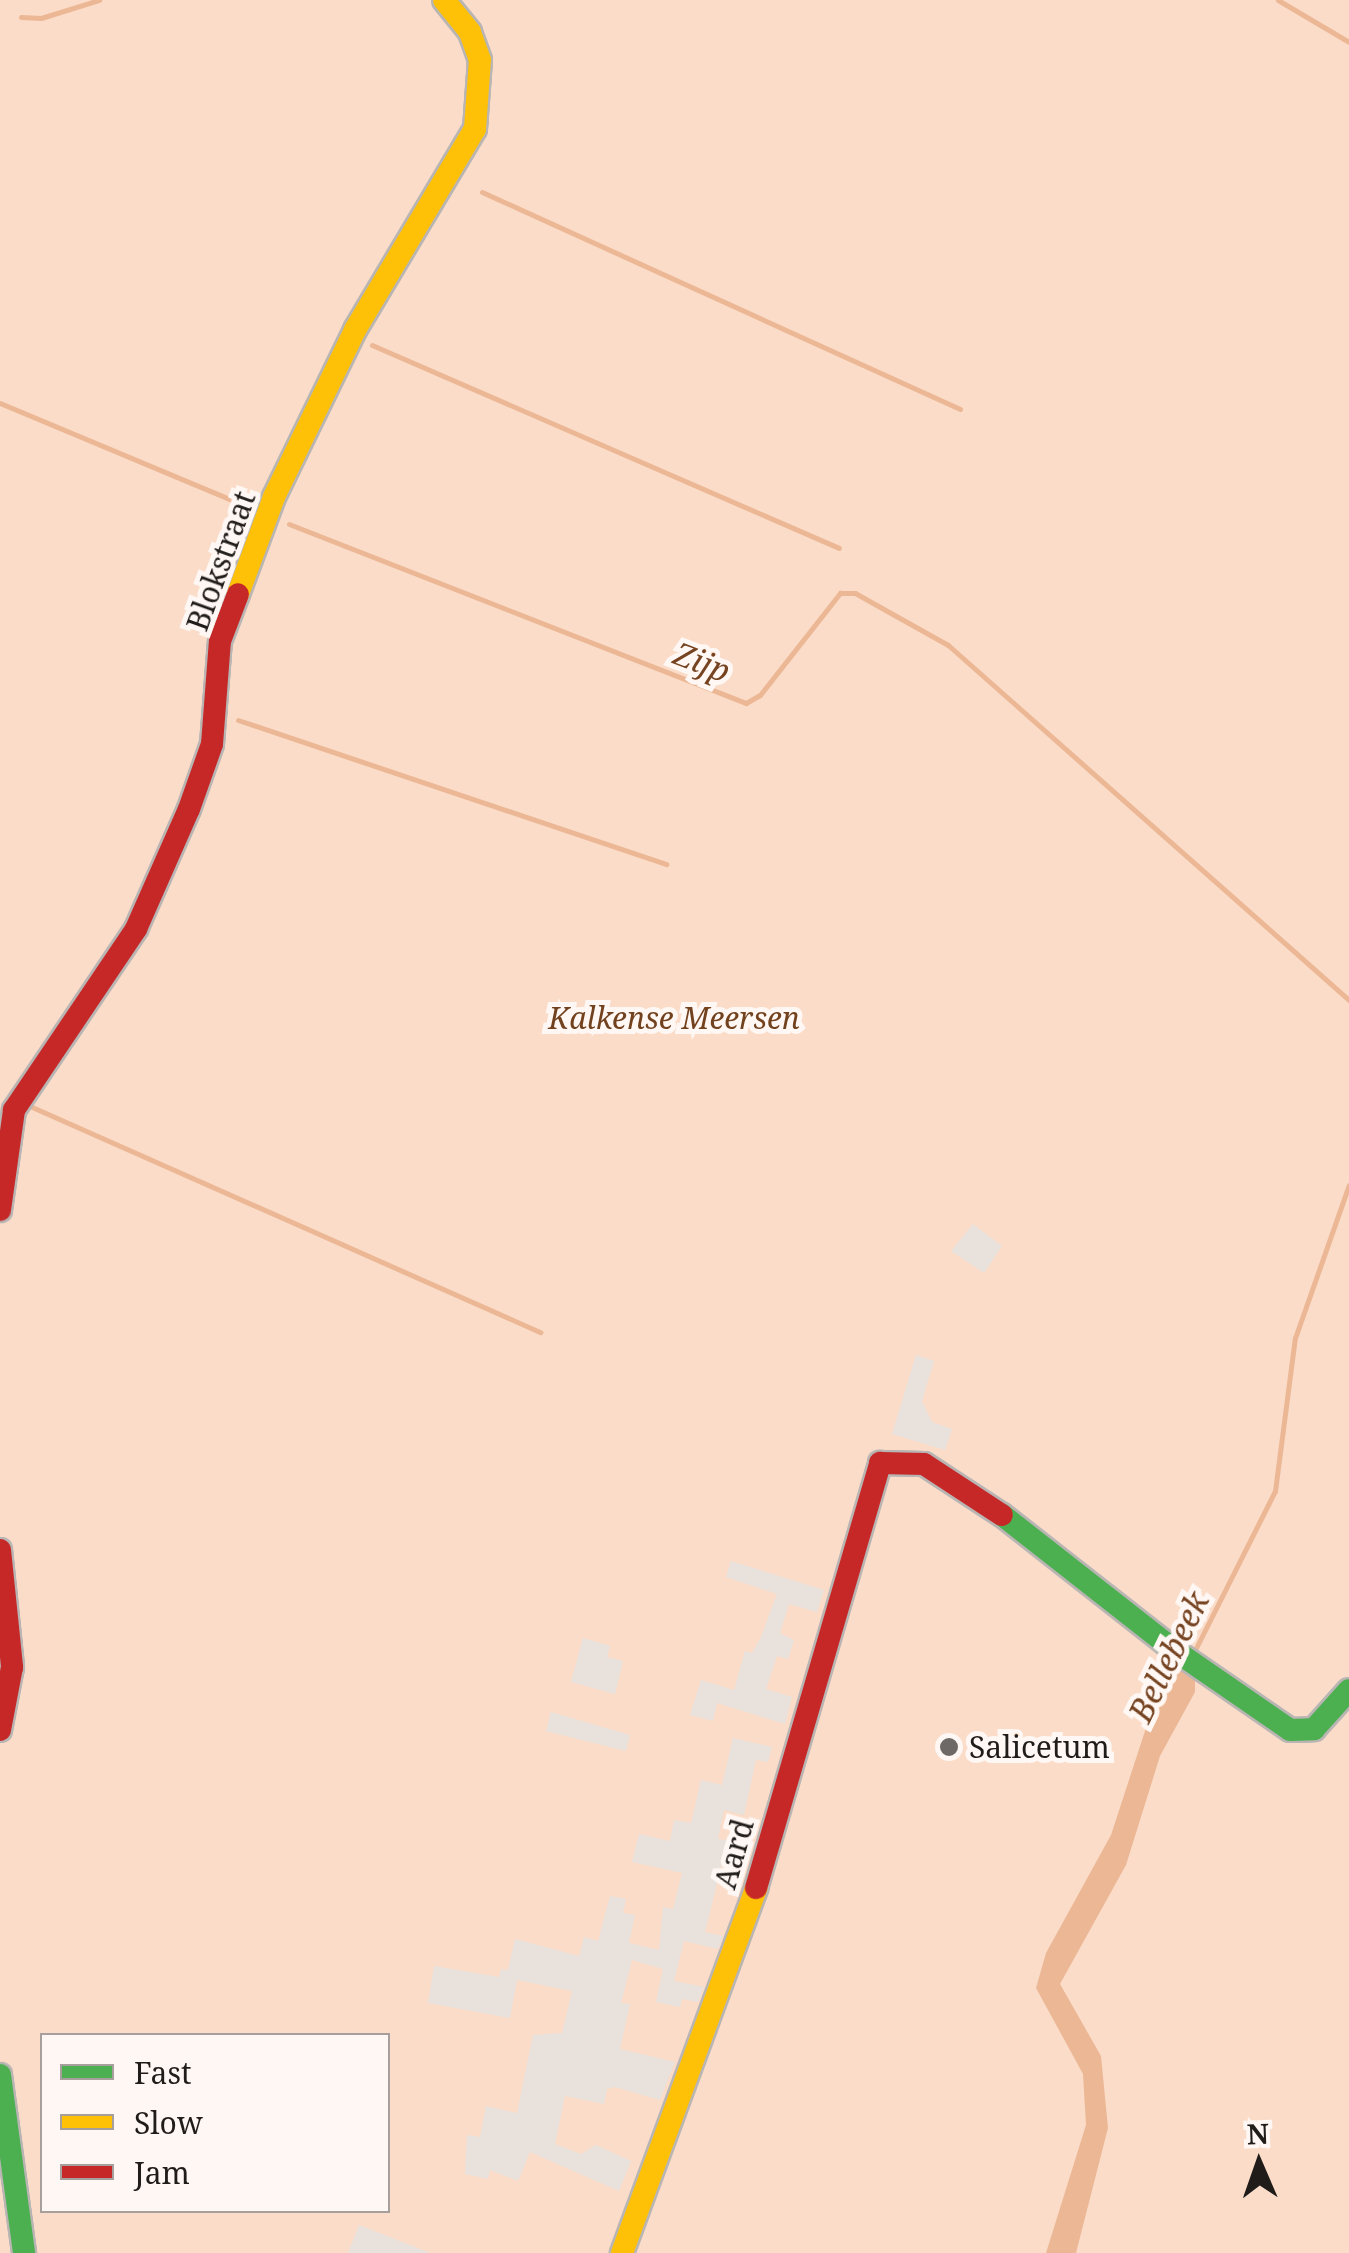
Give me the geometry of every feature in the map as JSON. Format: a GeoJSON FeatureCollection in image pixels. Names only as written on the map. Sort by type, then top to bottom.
{"type":"FeatureCollection","features":[{"type":"Feature","properties":{"kind":"street","name":"Blokstraat"},"geometry":{"type":"LineString","coordinates":[[0,1210],[14,1110],[136,930],[183,824],[212,744],[220,641],[274,497],[355,330],[475,130],[480,60],[470,32],[444,0]]}},
{"type":"Feature","properties":{"kind":"street","name":"Aard"},"geometry":{"type":"LineString","coordinates":[[622,2253],[740,1944],[880,1462],[924,1464],[975,1496],[1177,1652],[1299,1732],[1330,1718],[1349,1690]]}},
{"type":"Feature","properties":{"kind":"street"},"geometry":{"type":"LineString","coordinates":[[0,1550],[12,1668],[0,1730]]}},
{"type":"Feature","properties":{"kind":"street"},"geometry":{"type":"LineString","coordinates":[[0,2075],[24,2253]]}},
{"type":"Feature","properties":{"kind":"green space","name":"Kalkense Meersen"},"geometry":{"type":"Polygon","coordinates":[[[0,0],[1349,0],[1349,2253],[0,2253],[0,0]]]}},
{"type":"Feature","properties":{"kind":"shaded area"},"geometry":{"type":"Polygon","coordinates":[[[1178,1664],[1195,1673],[1195,1692],[1160,1756],[1126,1865],[1060,1984],[1101,2056],[1108,2128],[1076,2253],[1046,2253],[1086,2125],[1083,2074],[1036,1988],[1046,1953],[1111,1835],[1145,1731],[1148,1694],[1178,1664]]]}},
{"type":"Feature","properties":{"kind":"building"},"geometry":{"type":"Polygon","coordinates":[[[973,1224],[1002,1246],[984,1273],[951,1251],[973,1224]]]}},
{"type":"Feature","properties":{"kind":"building"},"geometry":{"type":"Polygon","coordinates":[[[916,1355],[934,1361],[922,1401],[932,1422],[952,1429],[945,1450],[892,1434],[916,1355]]]}},
{"type":"Feature","properties":{"kind":"building"},"geometry":{"type":"Polygon","coordinates":[[[731,1561],[824,1590],[817,1612],[789,1604],[780,1633],[794,1640],[788,1659],[777,1656],[766,1689],[792,1697],[785,1724],[717,1703],[713,1721],[690,1715],[701,1680],[734,1690],[745,1651],[752,1653],[761,1637],[777,1594],[726,1577],[731,1561]]]}},
{"type":"Feature","properties":{"kind":"building"},"geometry":{"type":"Polygon","coordinates":[[[583,1638],[610,1646],[607,1657],[623,1661],[615,1694],[571,1682],[583,1638]]]}},
{"type":"Feature","properties":{"kind":"building"},"geometry":{"type":"Polygon","coordinates":[[[551,1712],[630,1735],[626,1751],[546,1731],[551,1712]]]}},
{"type":"Feature","properties":{"kind":"building"},"geometry":{"type":"Polygon","coordinates":[[[733,1738],[772,1747],[768,1762],[756,1760],[744,1815],[724,1810],[718,1839],[735,1842],[732,1857],[724,1856],[705,1932],[723,1936],[718,1949],[684,1941],[674,1981],[704,1987],[698,2002],[682,1999],[680,2007],[656,2002],[663,1969],[632,1960],[621,2003],[630,2004],[620,2049],[675,2062],[660,2100],[615,2087],[607,2089],[604,2104],[565,2096],[555,2144],[581,2154],[596,2145],[631,2161],[619,2191],[530,2152],[518,2181],[490,2170],[488,2179],[465,2174],[467,2135],[480,2137],[486,2106],[517,2113],[533,2035],[562,2033],[572,1991],[517,1980],[510,2018],[428,2003],[434,1966],[499,1977],[501,1969],[508,1970],[515,1939],[579,1956],[584,1937],[598,1941],[610,1896],[626,1899],[623,1913],[635,1915],[629,1943],[659,1950],[663,1907],[673,1909],[682,1873],[632,1862],[639,1834],[670,1841],[674,1820],[691,1823],[701,1780],[722,1785],[733,1738]]]}},
{"type":"Feature","properties":{"kind":"building"},"geometry":{"type":"Polygon","coordinates":[[[359,2225],[428,2252],[428,2253],[348,2253],[359,2225]]]}},
{"type":"Feature","properties":{"kind":"waterway"},"geometry":{"type":"LineString","coordinates":[[21,17],[41,18],[99,0]]}},
{"type":"Feature","properties":{"kind":"waterway"},"geometry":{"type":"LineString","coordinates":[[1278,0],[1349,42]]}},
{"type":"Feature","properties":{"kind":"waterway"},"geometry":{"type":"LineString","coordinates":[[482,192],[960,409]]}},
{"type":"Feature","properties":{"kind":"waterway"},"geometry":{"type":"LineString","coordinates":[[372,345],[839,548]]}},
{"type":"Feature","properties":{"kind":"waterway","name":"Zijp"},"geometry":{"type":"LineString","coordinates":[[0,403],[242,504]]}},
{"type":"Feature","properties":{"kind":"waterway","name":"Zijp"},"geometry":{"type":"LineString","coordinates":[[289,524],[746,703],[760,695],[840,593],[855,593],[948,645],[1349,1000]]}},
{"type":"Feature","properties":{"kind":"waterway"},"geometry":{"type":"LineString","coordinates":[[238,720],[666,864]]}},
{"type":"Feature","properties":{"kind":"waterway"},"geometry":{"type":"LineString","coordinates":[[32,1107],[540,1332]]}},
{"type":"Feature","properties":{"kind":"waterway","name":"Bellebeek"},"geometry":{"type":"LineString","coordinates":[[1194,1652],[1275,1491],[1295,1338],[1349,1185]]}},
{"type":"Feature","properties":{"kind":"traffic: fast"},"geometry":{"type":"LineString","coordinates":[[1002,1515],[1177,1652],[1290,1730],[1314,1729],[1349,1690]]}},
{"type":"Feature","properties":{"kind":"traffic: fast"},"geometry":{"type":"LineString","coordinates":[[0,2075],[24,2253]]}},
{"type":"Feature","properties":{"kind":"traffic: slow"},"geometry":{"type":"LineString","coordinates":[[238,594],[274,497],[355,330],[475,129],[480,60],[470,32],[444,0]]}},
{"type":"Feature","properties":{"kind":"traffic: slow"},"geometry":{"type":"LineString","coordinates":[[622,2253],[756,1888]]}},
{"type":"Feature","properties":{"kind":"traffic: jam"},"geometry":{"type":"LineString","coordinates":[[0,1210],[14,1110],[136,929],[189,809],[212,744],[220,641],[238,594]]}},
{"type":"Feature","properties":{"kind":"traffic: jam"},"geometry":{"type":"LineString","coordinates":[[756,1888],[880,1463],[924,1464],[1002,1515]]}},
{"type":"Feature","properties":{"kind":"traffic: jam"},"geometry":{"type":"LineString","coordinates":[[0,1550],[12,1667],[0,1730]]}},
{"type":"Feature","properties":{"kind":"place","name":"Salicetum"},"geometry":{"type":"Point","coordinates":[949,1747]}}]}
